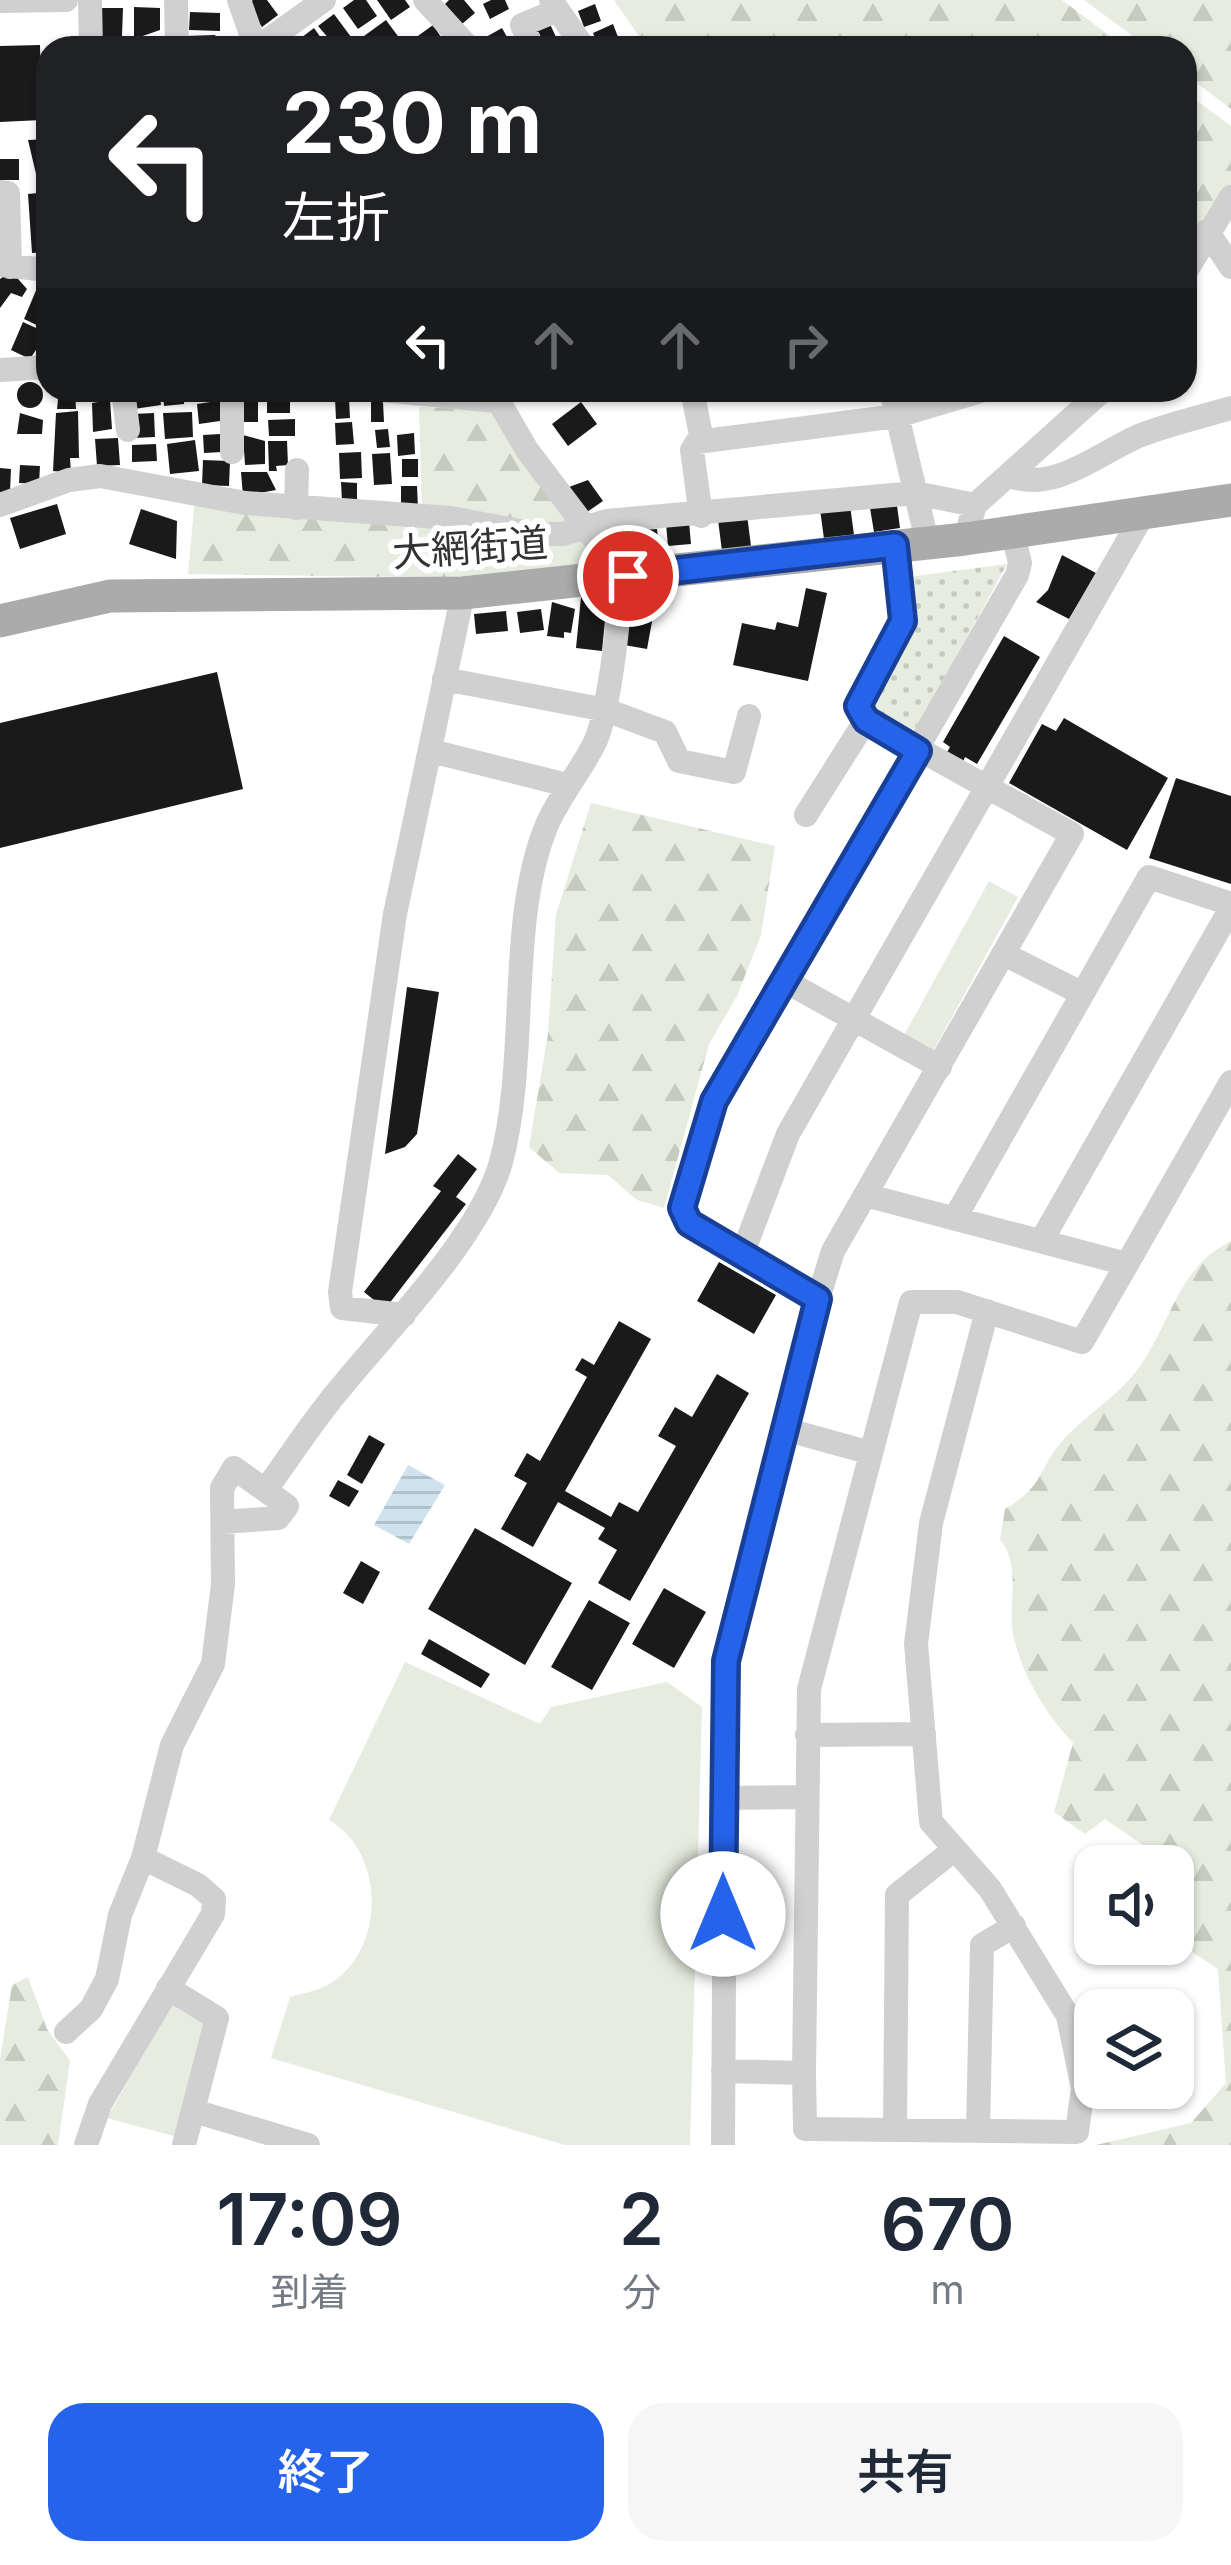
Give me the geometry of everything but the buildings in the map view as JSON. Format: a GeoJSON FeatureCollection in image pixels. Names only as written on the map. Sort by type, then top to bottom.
{"type":"FeatureCollection","features":[{"type":"Feature","properties":{"kind":"main road","name":"大網街道"},"geometry":{"type":"LineString","coordinates":[[0,621],[110,596],[463,593],[620,578],[965,539],[1231,500]]}},
{"type":"Feature","properties":{"kind":"street"},"geometry":{"type":"LineString","coordinates":[[0,1],[66,0]]}},
{"type":"Feature","properties":{"kind":"street"},"geometry":{"type":"LineString","coordinates":[[91,0],[91,36]]}},
{"type":"Feature","properties":{"kind":"street"},"geometry":{"type":"LineString","coordinates":[[176,0],[177,36]]}},
{"type":"Feature","properties":{"kind":"street"},"geometry":{"type":"LineString","coordinates":[[239,0],[252,36]]}},
{"type":"Feature","properties":{"kind":"street"},"geometry":{"type":"LineString","coordinates":[[273,36],[324,0]]}},
{"type":"Feature","properties":{"kind":"street"},"geometry":{"type":"LineString","coordinates":[[425,0],[458,36]]}},
{"type":"Feature","properties":{"kind":"street"},"geometry":{"type":"LineString","coordinates":[[527,36],[522,25],[554,5],[576,36]]}},
{"type":"Feature","properties":{"kind":"street"},"geometry":{"type":"LineString","coordinates":[[0,192],[8,194],[5,266],[36,269]]}},
{"type":"Feature","properties":{"kind":"street"},"geometry":{"type":"LineString","coordinates":[[1197,250],[1231,197]]}},
{"type":"Feature","properties":{"kind":"street"},"geometry":{"type":"LineString","coordinates":[[1207,231],[1231,267]]}},
{"type":"Feature","properties":{"kind":"street"},"geometry":{"type":"LineString","coordinates":[[0,370],[36,368]]}},
{"type":"Feature","properties":{"kind":"street"},"geometry":{"type":"LineString","coordinates":[[124,402],[128,430]]}},
{"type":"Feature","properties":{"kind":"street"},"geometry":{"type":"LineString","coordinates":[[232,402],[232,452]]}},
{"type":"Feature","properties":{"kind":"street"},"geometry":{"type":"LineString","coordinates":[[267,1488],[340,1387],[404,1315],[480,1207],[500,1167],[509,1123],[530,898],[544,830],[595,741],[606,710],[620,578],[613,557],[498,402]]}},
{"type":"Feature","properties":{"kind":"street"},"geometry":{"type":"LineString","coordinates":[[694,402],[702,440]]}},
{"type":"Feature","properties":{"kind":"street"},"geometry":{"type":"LineString","coordinates":[[722,2145],[726,1661],[818,1299],[833,1251],[1072,834],[866,720],[858,706],[863,688],[903,621],[915,493],[894,402]]}},
{"type":"Feature","properties":{"kind":"street"},"geometry":{"type":"LineString","coordinates":[[701,517],[692,450],[702,440],[897,416],[943,402]]}},
{"type":"Feature","properties":{"kind":"street"},"geometry":{"type":"LineString","coordinates":[[965,539],[975,505],[1090,402]]}},
{"type":"Feature","properties":{"kind":"street"},"geometry":{"type":"LineString","coordinates":[[1010,476],[1024,481],[1055,477],[1141,436],[1231,408]]}},
{"type":"Feature","properties":{"kind":"street"},"geometry":{"type":"LineString","coordinates":[[296,508],[297,470]]}},
{"type":"Feature","properties":{"kind":"street"},"geometry":{"type":"LineString","coordinates":[[0,506],[45,476],[124,477],[244,503],[451,518],[536,534],[590,528],[608,521],[701,517],[915,493],[975,505]]}},
{"type":"Feature","properties":{"kind":"street"},"geometry":{"type":"LineString","coordinates":[[742,1255],[788,1134],[1145,511]]}},
{"type":"Feature","properties":{"kind":"street"},"geometry":{"type":"LineString","coordinates":[[818,1299],[689,1223],[682,1208],[714,1101],[1017,575],[1020,563],[1012,530]]}},
{"type":"Feature","properties":{"kind":"street"},"geometry":{"type":"LineString","coordinates":[[404,1315],[342,1308],[340,1292],[395,914],[463,593]]}},
{"type":"Feature","properties":{"kind":"street"},"geometry":{"type":"LineString","coordinates":[[444,680],[606,710],[664,732],[679,761],[734,772],[749,716]]}},
{"type":"Feature","properties":{"kind":"street"},"geometry":{"type":"LineString","coordinates":[[806,815],[866,720]]}},
{"type":"Feature","properties":{"kind":"street"},"geometry":{"type":"LineString","coordinates":[[431,751],[567,785]]}},
{"type":"Feature","properties":{"kind":"street"},"geometry":{"type":"LineString","coordinates":[[956,1216],[1149,878],[1231,906],[1043,1238]]}},
{"type":"Feature","properties":{"kind":"street"},"geometry":{"type":"LineString","coordinates":[[1004,953],[1082,993]]}},
{"type":"Feature","properties":{"kind":"street"},"geometry":{"type":"LineString","coordinates":[[784,981],[940,1067]]}},
{"type":"Feature","properties":{"kind":"street"},"geometry":{"type":"LineString","coordinates":[[987,1311],[931,1522],[916,1644],[932,1822],[1014,1926],[1068,2016],[1083,2088],[1077,2132],[806,2129],[809,1689],[911,1302],[957,1302],[987,1311],[1082,1342],[1231,1082]]}},
{"type":"Feature","properties":{"kind":"street"},"geometry":{"type":"LineString","coordinates":[[866,1195],[1043,1238],[1127,1264]]}},
{"type":"Feature","properties":{"kind":"street"},"geometry":{"type":"LineString","coordinates":[[784,1429],[871,1454]]}},
{"type":"Feature","properties":{"kind":"street"},"geometry":{"type":"LineString","coordinates":[[66,2032],[91,2009],[107,1979],[120,1915],[142,1858],[172,1745],[212,1664],[223,1584],[222,1488],[234,1468],[287,1506],[278,1518],[223,1522]]}},
{"type":"Feature","properties":{"kind":"street"},"geometry":{"type":"LineString","coordinates":[[807,1735],[924,1734]]}},
{"type":"Feature","properties":{"kind":"street"},"geometry":{"type":"LineString","coordinates":[[724,1798],[806,1797]]}},
{"type":"Feature","properties":{"kind":"street"},"geometry":{"type":"LineString","coordinates":[[895,2130],[897,1895],[955,1849]]}},
{"type":"Feature","properties":{"kind":"street"},"geometry":{"type":"LineString","coordinates":[[86,2145],[100,2104],[213,1914],[214,1900],[198,1885],[142,1858]]}},
{"type":"Feature","properties":{"kind":"street"},"geometry":{"type":"LineString","coordinates":[[978,2131],[982,1945],[1014,1926]]}},
{"type":"Feature","properties":{"kind":"street"},"geometry":{"type":"LineString","coordinates":[[167,1988],[217,2018],[184,2145]]}},
{"type":"Feature","properties":{"kind":"street"},"geometry":{"type":"LineString","coordinates":[[723,2071],[804,2073]]}},
{"type":"Feature","properties":{"kind":"street"},"geometry":{"type":"LineString","coordinates":[[194,2111],[308,2145]]}},
{"type":"Feature","properties":{"kind":"green space"},"geometry":{"type":"Polygon","coordinates":[[[614,0],[1062,0],[1110,36],[639,36],[614,0]]]}},
{"type":"Feature","properties":{"kind":"green space"},"geometry":{"type":"Polygon","coordinates":[[[1084,0],[1231,0],[1231,109],[1197,83],[1197,36],[1133,36],[1084,0]]]}},
{"type":"Feature","properties":{"kind":"green space"},"geometry":{"type":"Polygon","coordinates":[[[1197,101],[1231,126],[1231,187],[1197,238],[1197,101]]]}},
{"type":"Feature","properties":{"kind":"green space"},"geometry":{"type":"Polygon","coordinates":[[[419,407],[494,410],[578,524],[541,529],[422,509],[419,407]]]}},
{"type":"Feature","properties":{"kind":"green space"},"geometry":{"type":"Polygon","coordinates":[[[195,498],[594,539],[605,567],[474,578],[188,574],[195,498]]]}},
{"type":"Feature","properties":{"kind":"green space"},"geometry":{"type":"Polygon","coordinates":[[[1007,564],[919,726],[906,732],[873,711],[870,698],[916,618],[910,582],[915,576],[1007,564]]]}},
{"type":"Feature","properties":{"kind":"green space"},"geometry":{"type":"Polygon","coordinates":[[[591,803],[775,846],[761,935],[737,996],[709,1044],[664,1208],[637,1200],[608,1175],[559,1173],[529,1147],[548,1034],[556,915],[591,803]]]}},
{"type":"Feature","properties":{"kind":"green space"},"geometry":{"type":"Polygon","coordinates":[[[989,881],[1018,897],[931,1055],[902,1039],[989,881]]]}},
{"type":"Feature","properties":{"kind":"green space"},"geometry":{"type":"Polygon","coordinates":[[[1231,1241],[1231,2145],[1096,2145],[1191,2123],[1226,2083],[1218,1969],[1194,1953],[1194,1845],[1143,1845],[1105,1819],[1085,1834],[1054,1812],[1073,1743],[1023,1667],[1012,1625],[1011,1562],[1000,1539],[1005,1509],[1035,1484],[1064,1439],[1136,1372],[1179,1293],[1214,1252],[1231,1241]]]}},
{"type":"Feature","properties":{"kind":"green space"},"geometry":{"type":"Polygon","coordinates":[[[405,1662],[540,1724],[551,1707],[667,1682],[702,1707],[690,2145],[565,2145],[271,2058],[290,1997],[326,1986],[346,1971],[369,1928],[372,1903],[361,1855],[348,1835],[329,1820],[405,1662]]]}},
{"type":"Feature","properties":{"kind":"green space"},"geometry":{"type":"Polygon","coordinates":[[[28,1977],[47,2029],[70,2061],[58,2145],[0,2145],[0,2059],[12,1985],[28,1977]]]}},
{"type":"Feature","properties":{"kind":"green space"},"geometry":{"type":"Polygon","coordinates":[[[175,2000],[207,2017],[177,2137],[107,2118],[175,2000]]]}},
{"type":"Feature","properties":{"kind":"water"},"geometry":{"type":"Polygon","coordinates":[[[408,1465],[445,1485],[409,1544],[374,1525],[408,1465]]]}},
{"type":"Feature","properties":{"kind":"route"},"geometry":{"type":"LineString","coordinates":[[628,576],[895,545],[903,621],[863,688],[858,706],[866,720],[918,751],[714,1101],[682,1208],[689,1223],[818,1299],[726,1661],[723,1914]]}}]}
